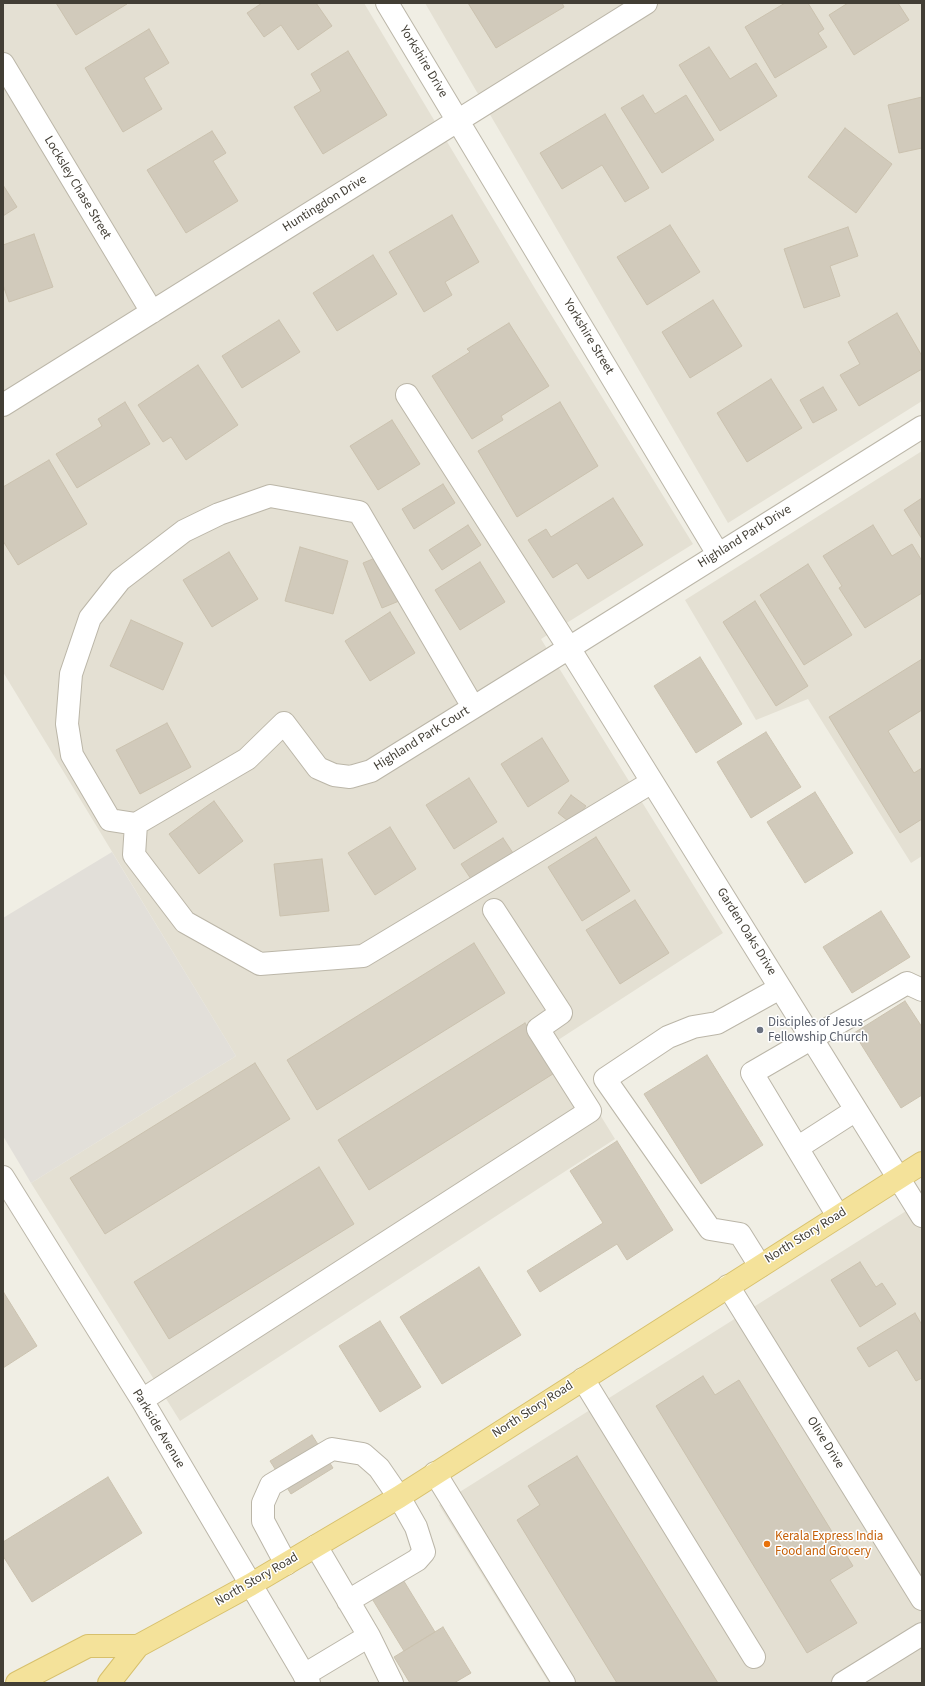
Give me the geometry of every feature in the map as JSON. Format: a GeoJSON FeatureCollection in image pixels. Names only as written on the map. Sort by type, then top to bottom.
{"type":"FeatureCollection","features":[{"type":"Feature","properties":{"kind":"main road","name":"North Story Road"},"geometry":{"type":"LineString","coordinates":[[109,1683],[138,1646],[250,1585],[399,1497],[922,1163]]}},
{"type":"Feature","properties":{"kind":"main road","name":"North Story Road"},"geometry":{"type":"LineString","coordinates":[[16,1683],[88,1646],[138,1646]]}},
{"type":"Feature","properties":{"kind":"street","name":"Yorkshire Drive"},"geometry":{"type":"LineString","coordinates":[[387,3],[458,121]]}},
{"type":"Feature","properties":{"kind":"street","name":"Huntingdon Drive"},"geometry":{"type":"LineString","coordinates":[[3,405],[646,3]]}},
{"type":"Feature","properties":{"kind":"street","name":"Locksley Chase Street"},"geometry":{"type":"LineString","coordinates":[[3,64],[152,312]]}},
{"type":"Feature","properties":{"kind":"street","name":"Yorkshire Street"},"geometry":{"type":"LineString","coordinates":[[458,121],[718,554]]}},
{"type":"Feature","properties":{"kind":"street","name":"Garden Oaks Drive"},"geometry":{"type":"LineString","coordinates":[[407,395],[569,648],[922,1216]]}},
{"type":"Feature","properties":{"kind":"street","name":"Highland Park Drive"},"geometry":{"type":"LineString","coordinates":[[569,648],[922,427]]}},
{"type":"Feature","properties":{"kind":"street"},"geometry":{"type":"LineString","coordinates":[[474,707],[358,512],[270,496],[219,514],[184,531],[120,580],[90,618],[71,674],[67,724],[72,755],[110,820],[136,824],[134,855],[185,922],[260,964],[363,956],[652,782]]}},
{"type":"Feature","properties":{"kind":"street","name":"Highland Park Court"},"geometry":{"type":"LineString","coordinates":[[136,824],[247,759],[284,723],[318,768],[334,775],[350,777],[371,771],[569,648]]}},
{"type":"Feature","properties":{"kind":"street"},"geometry":{"type":"LineString","coordinates":[[142,1400],[590,1111],[538,1029],[561,1013],[494,910]]}},
{"type":"Feature","properties":{"kind":"street"},"geometry":{"type":"LineString","coordinates":[[838,1216],[752,1073],[811,1038],[915,986]]}},
{"type":"Feature","properties":{"kind":"street"},"geometry":{"type":"LineString","coordinates":[[760,1266],[740,1234],[710,1229],[605,1079],[668,1037],[693,1027],[717,1024],[780,988]]}},
{"type":"Feature","properties":{"kind":"street"},"geometry":{"type":"LineString","coordinates":[[797,1148],[856,1110]]}},
{"type":"Feature","properties":{"kind":"street","name":"Parkside Avenue"},"geometry":{"type":"LineString","coordinates":[[3,1177],[142,1400],[306,1679]]}},
{"type":"Feature","properties":{"kind":"street","name":"Olive Drive"},"geometry":{"type":"LineString","coordinates":[[728,1286],[922,1599]]}},
{"type":"Feature","properties":{"kind":"street"},"geometry":{"type":"LineString","coordinates":[[583,1379],[754,1657]]}},
{"type":"Feature","properties":{"kind":"street"},"geometry":{"type":"LineString","coordinates":[[286,1564],[263,1521],[263,1503],[271,1485],[332,1450],[363,1454],[379,1468],[399,1497],[416,1527],[424,1552],[417,1560],[348,1601]]}},
{"type":"Feature","properties":{"kind":"street"},"geometry":{"type":"LineString","coordinates":[[435,1473],[564,1683]]}},
{"type":"Feature","properties":{"kind":"street"},"geometry":{"type":"LineString","coordinates":[[316,1546],[368,1636],[392,1683]]}},
{"type":"Feature","properties":{"kind":"street"},"geometry":{"type":"LineString","coordinates":[[843,1683],[922,1634]]}},
{"type":"Feature","properties":{"kind":"street"},"geometry":{"type":"LineString","coordinates":[[306,1679],[368,1636]]}},
{"type":"Feature","properties":{"kind":"shaded area"},"geometry":{"type":"Polygon","coordinates":[[[3,3],[364,3],[537,292],[693,544],[541,639],[723,933],[555,1042],[615,1139],[180,1421],[31,1183],[236,1056],[3,672],[3,3]]]}},
{"type":"Feature","properties":{"kind":"shaded area"},"geometry":{"type":"Polygon","coordinates":[[[425,3],[922,3],[922,401],[728,523],[425,3]]]}},
{"type":"Feature","properties":{"kind":"shaded area"},"geometry":{"type":"Polygon","coordinates":[[[922,451],[922,856],[911,863],[808,699],[756,720],[685,600],[922,451]]]}},
{"type":"Feature","properties":{"kind":"shaded area"},"geometry":{"type":"Polygon","coordinates":[[[112,852],[236,1056],[31,1183],[3,1136],[3,918],[112,852]]]}},
{"type":"Feature","properties":{"kind":"shaded area"},"geometry":{"type":"Polygon","coordinates":[[[922,1201],[922,1683],[549,1683],[439,1505],[922,1201]]]}},
{"type":"Feature","properties":{"kind":"building"},"geometry":{"type":"Polygon","coordinates":[[[56,3],[126,3],[127,4],[76,35],[56,3]]]}},
{"type":"Feature","properties":{"kind":"building"},"geometry":{"type":"Polygon","coordinates":[[[262,3],[316,3],[332,26],[298,50],[281,25],[264,37],[247,13],[262,3]]]}},
{"type":"Feature","properties":{"kind":"building"},"geometry":{"type":"Polygon","coordinates":[[[468,3],[562,3],[564,7],[496,48],[468,3]]]}},
{"type":"Feature","properties":{"kind":"building"},"geometry":{"type":"Polygon","coordinates":[[[785,3],[808,3],[824,29],[818,33],[827,47],[775,78],[745,27],[785,3]]]}},
{"type":"Feature","properties":{"kind":"building"},"geometry":{"type":"Polygon","coordinates":[[[848,3],[898,3],[909,20],[854,55],[829,15],[848,3]]]}},
{"type":"Feature","properties":{"kind":"building"},"geometry":{"type":"Polygon","coordinates":[[[149,29],[169,63],[144,78],[162,109],[123,132],[85,68],[149,29]]]}},
{"type":"Feature","properties":{"kind":"building"},"geometry":{"type":"Polygon","coordinates":[[[709,47],[730,79],[756,63],[777,96],[720,131],[679,65],[709,47]]]}},
{"type":"Feature","properties":{"kind":"building"},"geometry":{"type":"Polygon","coordinates":[[[348,51],[387,115],[323,154],[294,107],[321,91],[311,74],[348,51]]]}},
{"type":"Feature","properties":{"kind":"building"},"geometry":{"type":"Polygon","coordinates":[[[643,95],[655,114],[686,95],[714,140],[662,173],[621,108],[643,95]]]}},
{"type":"Feature","properties":{"kind":"building"},"geometry":{"type":"Polygon","coordinates":[[[922,97],[922,148],[899,153],[888,105],[922,97]]]}},
{"type":"Feature","properties":{"kind":"building"},"geometry":{"type":"Polygon","coordinates":[[[605,114],[649,188],[625,202],[602,165],[562,189],[540,153],[605,114]]]}},
{"type":"Feature","properties":{"kind":"building"},"geometry":{"type":"Polygon","coordinates":[[[845,128],[892,164],[856,213],[808,177],[845,128]]]}},
{"type":"Feature","properties":{"kind":"building"},"geometry":{"type":"Polygon","coordinates":[[[212,131],[226,153],[213,161],[238,201],[186,233],[147,170],[212,131]]]}},
{"type":"Feature","properties":{"kind":"building"},"geometry":{"type":"Polygon","coordinates":[[[3,185],[17,207],[3,216],[3,185]]]}},
{"type":"Feature","properties":{"kind":"building"},"geometry":{"type":"Polygon","coordinates":[[[452,215],[479,262],[445,282],[452,295],[424,312],[389,252],[452,215]]]}},
{"type":"Feature","properties":{"kind":"building"},"geometry":{"type":"Polygon","coordinates":[[[670,225],[700,272],[647,305],[617,257],[670,225]]]}},
{"type":"Feature","properties":{"kind":"building"},"geometry":{"type":"Polygon","coordinates":[[[848,227],[858,256],[830,266],[840,296],[804,308],[784,249],[848,227]]]}},
{"type":"Feature","properties":{"kind":"building"},"geometry":{"type":"Polygon","coordinates":[[[34,234],[53,287],[9,302],[3,285],[3,245],[34,234]]]}},
{"type":"Feature","properties":{"kind":"building"},"geometry":{"type":"Polygon","coordinates":[[[373,255],[397,294],[337,331],[313,293],[373,255]]]}},
{"type":"Feature","properties":{"kind":"building"},"geometry":{"type":"Polygon","coordinates":[[[713,300],[742,346],[690,378],[662,332],[713,300]]]}},
{"type":"Feature","properties":{"kind":"building"},"geometry":{"type":"Polygon","coordinates":[[[897,313],[922,356],[922,369],[859,406],[840,375],[860,364],[848,342],[897,313]]]}},
{"type":"Feature","properties":{"kind":"building"},"geometry":{"type":"Polygon","coordinates":[[[279,320],[300,352],[242,388],[222,356],[279,320]]]}},
{"type":"Feature","properties":{"kind":"building"},"geometry":{"type":"Polygon","coordinates":[[[509,323],[549,386],[501,416],[503,420],[472,439],[432,376],[470,352],[467,349],[509,323]]]}},
{"type":"Feature","properties":{"kind":"building"},"geometry":{"type":"Polygon","coordinates":[[[198,365],[238,425],[186,460],[171,437],[163,442],[138,405],[198,365]]]}},
{"type":"Feature","properties":{"kind":"building"},"geometry":{"type":"Polygon","coordinates":[[[771,379],[802,428],[747,462],[717,413],[771,379]]]}},
{"type":"Feature","properties":{"kind":"building"},"geometry":{"type":"Polygon","coordinates":[[[823,387],[837,410],[813,423],[800,400],[823,387]]]}},
{"type":"Feature","properties":{"kind":"building"},"geometry":{"type":"Polygon","coordinates":[[[125,402],[150,444],[77,488],[56,454],[102,426],[98,419],[125,402]]]}},
{"type":"Feature","properties":{"kind":"building"},"geometry":{"type":"Polygon","coordinates":[[[560,402],[598,466],[517,517],[478,451],[560,402]]]}},
{"type":"Feature","properties":{"kind":"building"},"geometry":{"type":"Polygon","coordinates":[[[392,420],[420,464],[378,490],[350,446],[392,420]]]}},
{"type":"Feature","properties":{"kind":"building"},"geometry":{"type":"Polygon","coordinates":[[[49,460],[87,524],[18,565],[3,541],[3,487],[49,460]]]}},
{"type":"Feature","properties":{"kind":"building"},"geometry":{"type":"Polygon","coordinates":[[[443,484],[455,503],[414,529],[402,509],[443,484]]]}},
{"type":"Feature","properties":{"kind":"building"},"geometry":{"type":"Polygon","coordinates":[[[613,498],[643,545],[588,579],[577,563],[553,578],[528,540],[546,529],[551,537],[613,498]]]}},
{"type":"Feature","properties":{"kind":"building"},"geometry":{"type":"Polygon","coordinates":[[[922,498],[922,539],[904,510],[922,498]]]}},
{"type":"Feature","properties":{"kind":"building"},"geometry":{"type":"Polygon","coordinates":[[[468,525],[481,545],[442,570],[429,550],[468,525]]]}},
{"type":"Feature","properties":{"kind":"building"},"geometry":{"type":"Polygon","coordinates":[[[873,525],[892,556],[912,544],[922,561],[922,593],[865,628],[839,588],[842,586],[823,556],[873,525]]]}},
{"type":"Feature","properties":{"kind":"building"},"geometry":{"type":"Polygon","coordinates":[[[300,547],[348,561],[333,614],[285,601],[300,547]]]}},
{"type":"Feature","properties":{"kind":"building"},"geometry":{"type":"Polygon","coordinates":[[[229,552],[258,599],[212,627],[183,580],[229,552]]]}},
{"type":"Feature","properties":{"kind":"building"},"geometry":{"type":"Polygon","coordinates":[[[380,556],[399,601],[382,608],[363,563],[380,556]]]}},
{"type":"Feature","properties":{"kind":"building"},"geometry":{"type":"Polygon","coordinates":[[[480,562],[505,602],[460,630],[435,590],[480,562]]]}},
{"type":"Feature","properties":{"kind":"building"},"geometry":{"type":"Polygon","coordinates":[[[808,564],[852,635],[804,665],[760,595],[808,564]]]}},
{"type":"Feature","properties":{"kind":"building"},"geometry":{"type":"Polygon","coordinates":[[[755,601],[808,686],[776,706],[723,622],[755,601]]]}},
{"type":"Feature","properties":{"kind":"building"},"geometry":{"type":"Polygon","coordinates":[[[390,612],[415,653],[370,681],[345,641],[390,612]]]}},
{"type":"Feature","properties":{"kind":"building"},"geometry":{"type":"Polygon","coordinates":[[[131,620],[183,643],[163,690],[110,666],[131,620]]]}},
{"type":"Feature","properties":{"kind":"building"},"geometry":{"type":"Polygon","coordinates":[[[700,657],[742,724],[696,753],[654,686],[700,657]]]}},
{"type":"Feature","properties":{"kind":"building"},"geometry":{"type":"Polygon","coordinates":[[[922,659],[922,710],[888,731],[914,773],[922,768],[922,819],[900,833],[829,717],[922,659]]]}},
{"type":"Feature","properties":{"kind":"building"},"geometry":{"type":"Polygon","coordinates":[[[167,723],[191,767],[140,794],[116,750],[167,723]]]}},
{"type":"Feature","properties":{"kind":"building"},"geometry":{"type":"Polygon","coordinates":[[[766,732],[801,787],[751,818],[717,762],[766,732]]]}},
{"type":"Feature","properties":{"kind":"building"},"geometry":{"type":"Polygon","coordinates":[[[542,738],[569,781],[528,807],[501,764],[542,738]]]}},
{"type":"Feature","properties":{"kind":"building"},"geometry":{"type":"Polygon","coordinates":[[[469,778],[497,822],[454,849],[426,805],[469,778]]]}},
{"type":"Feature","properties":{"kind":"building"},"geometry":{"type":"Polygon","coordinates":[[[815,792],[853,853],[805,883],[767,822],[815,792]]]}},
{"type":"Feature","properties":{"kind":"building"},"geometry":{"type":"Polygon","coordinates":[[[571,795],[586,806],[572,824],[558,813],[571,795]]]}},
{"type":"Feature","properties":{"kind":"building"},"geometry":{"type":"Polygon","coordinates":[[[214,801],[243,841],[199,874],[169,834],[214,801]]]}},
{"type":"Feature","properties":{"kind":"building"},"geometry":{"type":"Polygon","coordinates":[[[390,827],[416,869],[375,895],[348,853],[390,827]]]}},
{"type":"Feature","properties":{"kind":"building"},"geometry":{"type":"Polygon","coordinates":[[[596,837],[630,891],[582,921],[548,867],[596,837]]]}},
{"type":"Feature","properties":{"kind":"building"},"geometry":{"type":"Polygon","coordinates":[[[503,838],[513,853],[471,879],[461,864],[503,838]]]}},
{"type":"Feature","properties":{"kind":"building"},"geometry":{"type":"Polygon","coordinates":[[[322,859],[329,911],[280,916],[274,864],[322,859]]]}},
{"type":"Feature","properties":{"kind":"building"},"geometry":{"type":"Polygon","coordinates":[[[635,900],[669,953],[620,984],[586,930],[635,900]]]}},
{"type":"Feature","properties":{"kind":"building"},"geometry":{"type":"Polygon","coordinates":[[[881,911],[910,957],[852,993],[823,947],[881,911]]]}},
{"type":"Feature","properties":{"kind":"building"},"geometry":{"type":"Polygon","coordinates":[[[474,943],[505,993],[317,1110],[287,1060],[474,943]]]}},
{"type":"Feature","properties":{"kind":"building"},"geometry":{"type":"Polygon","coordinates":[[[905,1001],[922,1027],[922,1095],[901,1108],[854,1033],[905,1001]]]}},
{"type":"Feature","properties":{"kind":"building"},"geometry":{"type":"Polygon","coordinates":[[[525,1023],[556,1072],[369,1190],[338,1140],[525,1023]]]}},
{"type":"Feature","properties":{"kind":"building"},"geometry":{"type":"Polygon","coordinates":[[[707,1055],[763,1145],[701,1184],[644,1094],[707,1055]]]}},
{"type":"Feature","properties":{"kind":"building"},"geometry":{"type":"Polygon","coordinates":[[[255,1063],[290,1119],[105,1234],[70,1178],[255,1063]]]}},
{"type":"Feature","properties":{"kind":"building"},"geometry":{"type":"Polygon","coordinates":[[[617,1141],[673,1230],[627,1260],[617,1244],[540,1292],[527,1271],[603,1223],[570,1171],[617,1141]]]}},
{"type":"Feature","properties":{"kind":"building"},"geometry":{"type":"Polygon","coordinates":[[[319,1167],[354,1224],[169,1339],[134,1282],[319,1167]]]}},
{"type":"Feature","properties":{"kind":"building"},"geometry":{"type":"Polygon","coordinates":[[[860,1262],[876,1287],[882,1283],[896,1304],[860,1327],[831,1280],[860,1262]]]}},
{"type":"Feature","properties":{"kind":"building"},"geometry":{"type":"Polygon","coordinates":[[[479,1267],[521,1335],[442,1384],[400,1317],[479,1267]]]}},
{"type":"Feature","properties":{"kind":"building"},"geometry":{"type":"Polygon","coordinates":[[[4,1293],[37,1346],[3,1368],[3,1294],[4,1293]]]}},
{"type":"Feature","properties":{"kind":"building"},"geometry":{"type":"Polygon","coordinates":[[[915,1313],[922,1325],[922,1378],[916,1381],[897,1350],[869,1367],[857,1348],[915,1313]]]}},
{"type":"Feature","properties":{"kind":"building"},"geometry":{"type":"Polygon","coordinates":[[[380,1321],[421,1387],[380,1412],[339,1346],[380,1321]]]}},
{"type":"Feature","properties":{"kind":"building"},"geometry":{"type":"Polygon","coordinates":[[[703,1376],[715,1395],[739,1380],[853,1566],[830,1580],[857,1623],[807,1653],[656,1406],[703,1376]]]}},
{"type":"Feature","properties":{"kind":"building"},"geometry":{"type":"Polygon","coordinates":[[[312,1435],[333,1468],[291,1494],[270,1461],[312,1435]]]}},
{"type":"Feature","properties":{"kind":"building"},"geometry":{"type":"Polygon","coordinates":[[[577,1456],[718,1683],[617,1683],[517,1520],[540,1505],[528,1486],[577,1456]]]}},
{"type":"Feature","properties":{"kind":"building"},"geometry":{"type":"Polygon","coordinates":[[[108,1477],[142,1533],[32,1602],[3,1556],[3,1542],[108,1477]]]}},
{"type":"Feature","properties":{"kind":"building"},"geometry":{"type":"Polygon","coordinates":[[[402,1578],[435,1632],[404,1651],[371,1597],[402,1578]]]}},
{"type":"Feature","properties":{"kind":"building"},"geometry":{"type":"Polygon","coordinates":[[[443,1627],[471,1673],[454,1683],[410,1683],[394,1657],[443,1627]]]}},
{"type":"Feature","properties":{"kind":"place","name":"Disciples of Jesus Fellowship Church"},"geometry":{"type":"Point","coordinates":[760,1030]}},
{"type":"Feature","properties":{"kind":"place","name":"Kerala Express India Food and Grocery"},"geometry":{"type":"Point","coordinates":[767,1544]}}]}
